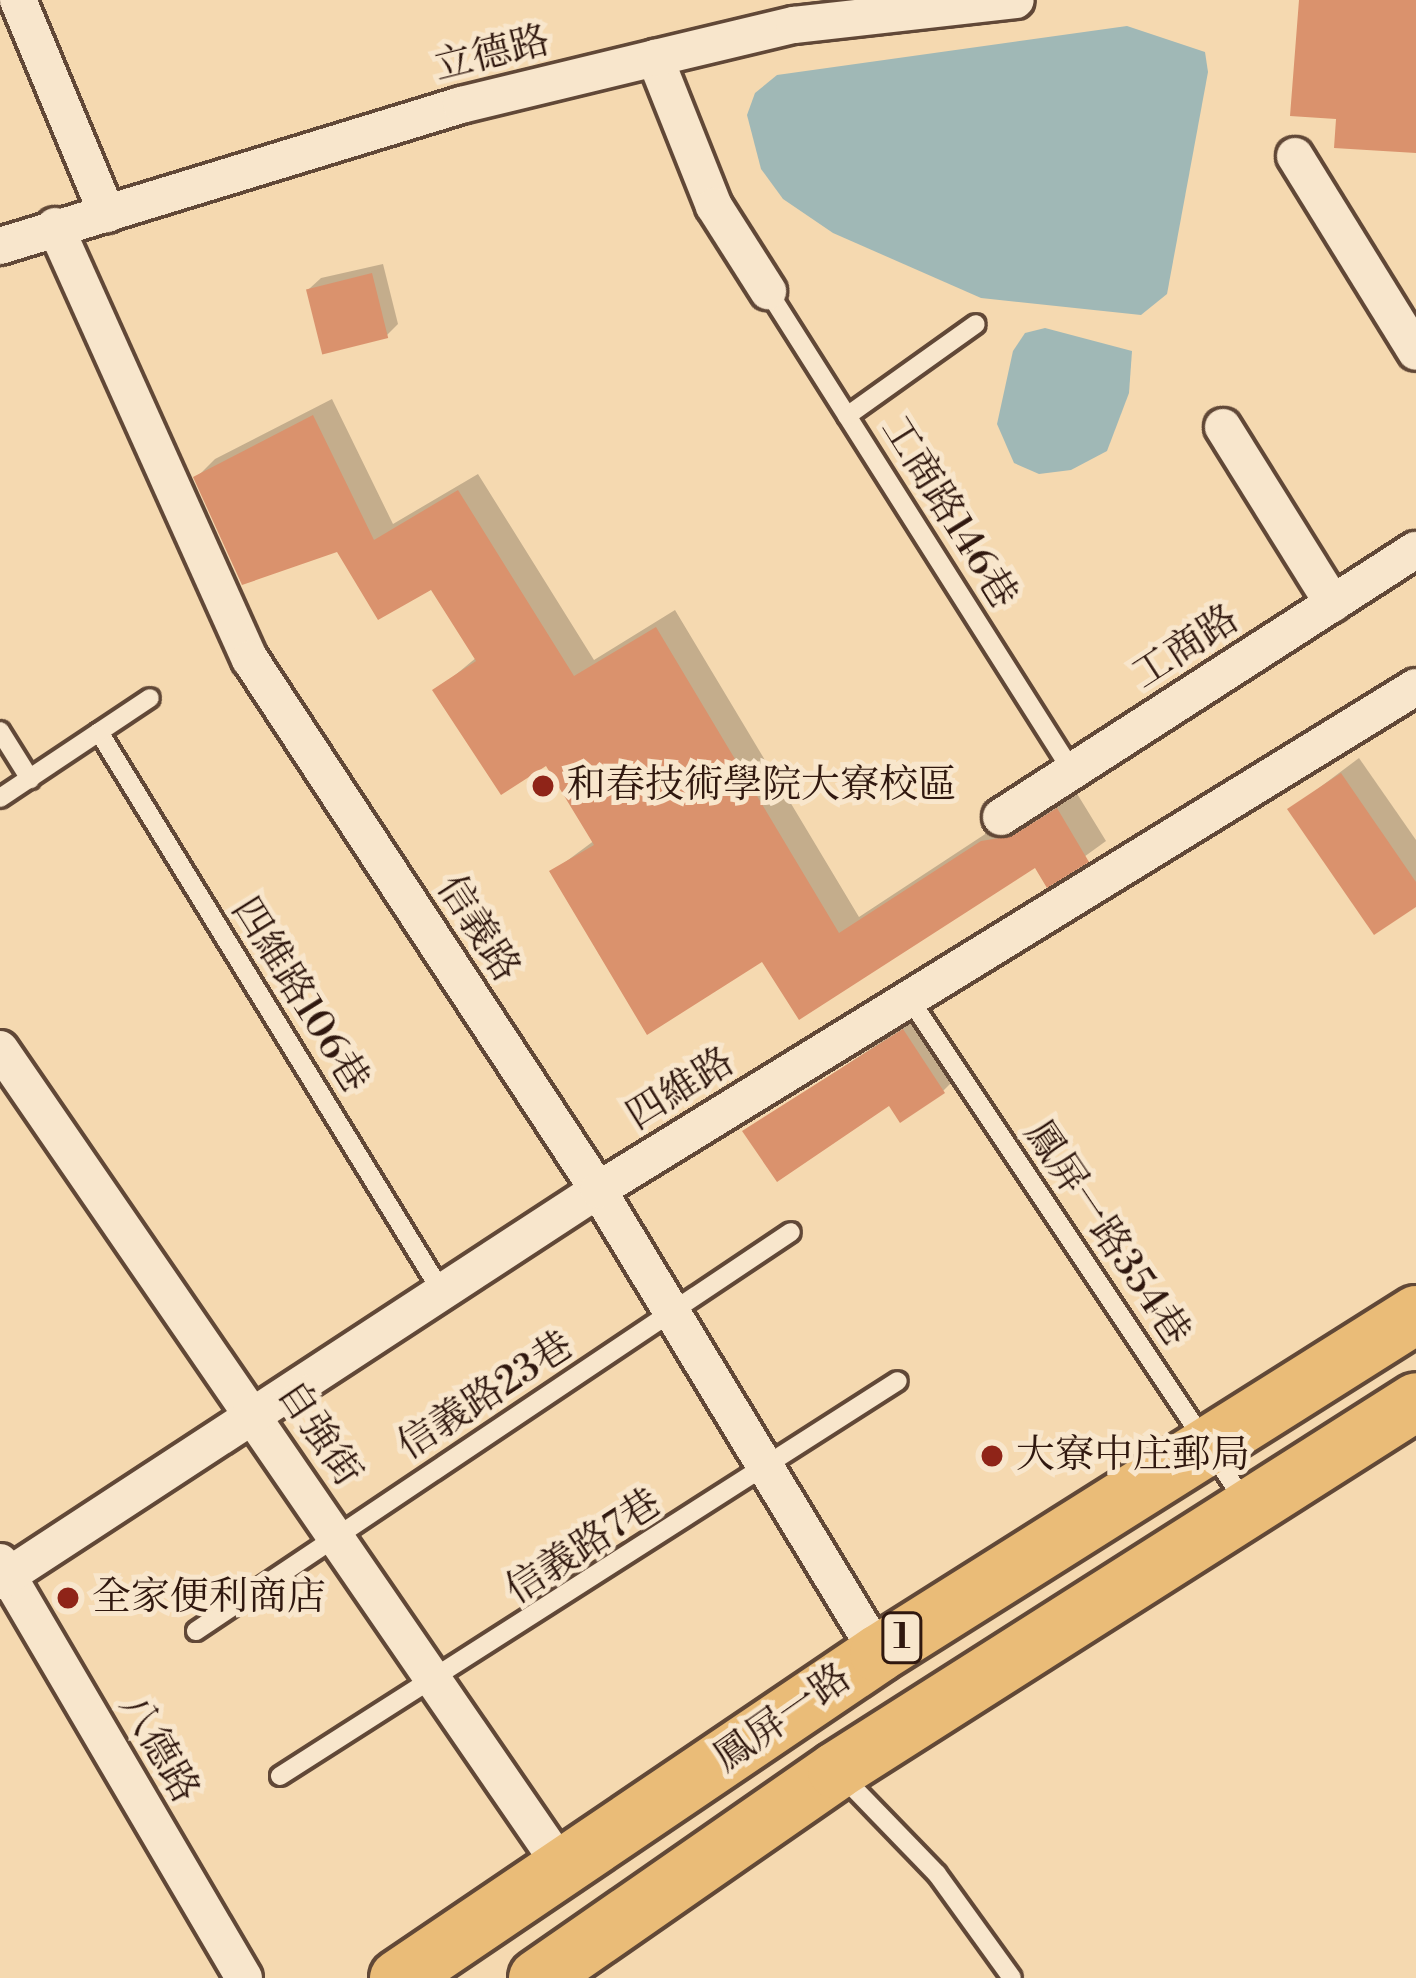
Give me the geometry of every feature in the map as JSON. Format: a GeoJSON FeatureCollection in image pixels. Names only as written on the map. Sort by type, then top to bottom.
{"type":"FeatureCollection","features":[{"type":"Feature","properties":{"kind":"main road","name":"鳳屏一路"},"geometry":{"type":"LineString","coordinates":[[398,1978],[564,1870],[878,1653],[1416,1314]]}},
{"type":"Feature","properties":{"kind":"main road","name":"鳳屏一路"},"geometry":{"type":"LineString","coordinates":[[537,1978],[836,1770],[1416,1401]]}},
{"type":"Feature","properties":{"kind":"street"},"geometry":{"type":"LineString","coordinates":[[18,0],[107,214]]}},
{"type":"Feature","properties":{"kind":"street","name":"立德路"},"geometry":{"type":"LineString","coordinates":[[0,246],[461,105],[655,58],[794,25],[1016,0]]}},
{"type":"Feature","properties":{"kind":"street"},"geometry":{"type":"LineString","coordinates":[[655,58],[714,206],[768,291]]}},
{"type":"Feature","properties":{"kind":"street"},"geometry":{"type":"LineString","coordinates":[[1295,156],[1416,352]]}},
{"type":"Feature","properties":{"kind":"street","name":"信義路"},"geometry":{"type":"LineString","coordinates":[[55,226],[250,659],[598,1190],[878,1653]]}},
{"type":"Feature","properties":{"kind":"street"},"geometry":{"type":"LineString","coordinates":[[1223,427],[1333,604]]}},
{"type":"Feature","properties":{"kind":"street","name":"工商路"},"geometry":{"type":"LineString","coordinates":[[1000,818],[1416,550]]}},
{"type":"Feature","properties":{"kind":"street","name":"四維路"},"geometry":{"type":"LineString","coordinates":[[3,1573],[256,1418],[598,1190],[1416,687]]}},
{"type":"Feature","properties":{"kind":"street","name":"自強街"},"geometry":{"type":"LineString","coordinates":[[0,1049],[564,1870]]}},
{"type":"Feature","properties":{"kind":"street","name":"八德路"},"geometry":{"type":"LineString","coordinates":[[3,1573],[244,1978]]}},
{"type":"Feature","properties":{"kind":"lane","name":"工商路146巷"},"geometry":{"type":"LineString","coordinates":[[768,291],[1072,771]]}},
{"type":"Feature","properties":{"kind":"lane"},"geometry":{"type":"LineString","coordinates":[[848,416],[976,325]]}},
{"type":"Feature","properties":{"kind":"lane"},"geometry":{"type":"LineString","coordinates":[[0,798],[150,698]]}},
{"type":"Feature","properties":{"kind":"lane"},"geometry":{"type":"LineString","coordinates":[[0,731],[30,778]]}},
{"type":"Feature","properties":{"kind":"lane","name":"四維路106巷"},"geometry":{"type":"LineString","coordinates":[[99,732],[443,1294]]}},
{"type":"Feature","properties":{"kind":"lane","name":"鳳屏一路354巷"},"geometry":{"type":"LineString","coordinates":[[909,998],[1247,1506]]}},
{"type":"Feature","properties":{"kind":"lane","name":"信義路23巷"},"geometry":{"type":"LineString","coordinates":[[196,1631],[791,1232]]}},
{"type":"Feature","properties":{"kind":"lane","name":"信義路7巷"},"geometry":{"type":"LineString","coordinates":[[280,1776],[436,1682],[898,1381]]}},
{"type":"Feature","properties":{"kind":"lane"},"geometry":{"type":"LineString","coordinates":[[836,1770],[937,1874],[1012,1978]]}},
{"type":"Feature","properties":{"kind":"water"},"geometry":{"type":"Polygon","coordinates":[[[1127,26],[1205,52],[1208,72],[1167,294],[1141,315],[981,298],[833,233],[783,199],[761,169],[747,115],[755,93],[777,75],[1127,26]]]}},
{"type":"Feature","properties":{"kind":"water"},"geometry":{"type":"Polygon","coordinates":[[[1045,328],[1132,351],[1129,393],[1107,451],[1071,470],[1039,474],[1014,463],[997,424],[1013,351],[1025,333],[1045,328]]]}},
{"type":"Feature","properties":{"kind":"building"},"geometry":{"type":"Polygon","coordinates":[[[1299,0],[1416,0],[1416,153],[1334,148],[1336,119],[1290,116],[1299,0]]]}},
{"type":"Feature","properties":{"kind":"building"},"geometry":{"type":"Polygon","coordinates":[[[372,273],[388,338],[322,354],[306,289],[372,273]]]}},
{"type":"Feature","properties":{"kind":"building"},"geometry":{"type":"Polygon","coordinates":[[[313,415],[374,540],[458,490],[574,676],[656,627],[839,933],[981,841],[1012,836],[1057,808],[1089,862],[1047,888],[1035,868],[799,1020],[762,962],[647,1035],[549,871],[594,845],[546,766],[501,795],[432,690],[476,661],[431,590],[378,620],[337,552],[242,585],[193,477],[313,415]]]}},
{"type":"Feature","properties":{"kind":"building"},"geometry":{"type":"Polygon","coordinates":[[[1341,773],[1416,882],[1416,907],[1374,935],[1287,809],[1341,773]]]}},
{"type":"Feature","properties":{"kind":"building"},"geometry":{"type":"Polygon","coordinates":[[[903,1029],[945,1093],[900,1123],[889,1106],[777,1182],[742,1131],[903,1029]]]}},
{"type":"Feature","properties":{"kind":"place","name":"和春技術學院大寮校區"},"geometry":{"type":"Point","coordinates":[543,786]}},
{"type":"Feature","properties":{"kind":"place","name":"大寮中庄郵局"},"geometry":{"type":"Point","coordinates":[992,1456]}},
{"type":"Feature","properties":{"kind":"place","name":"全家便利商店"},"geometry":{"type":"Point","coordinates":[68,1598]}}]}
